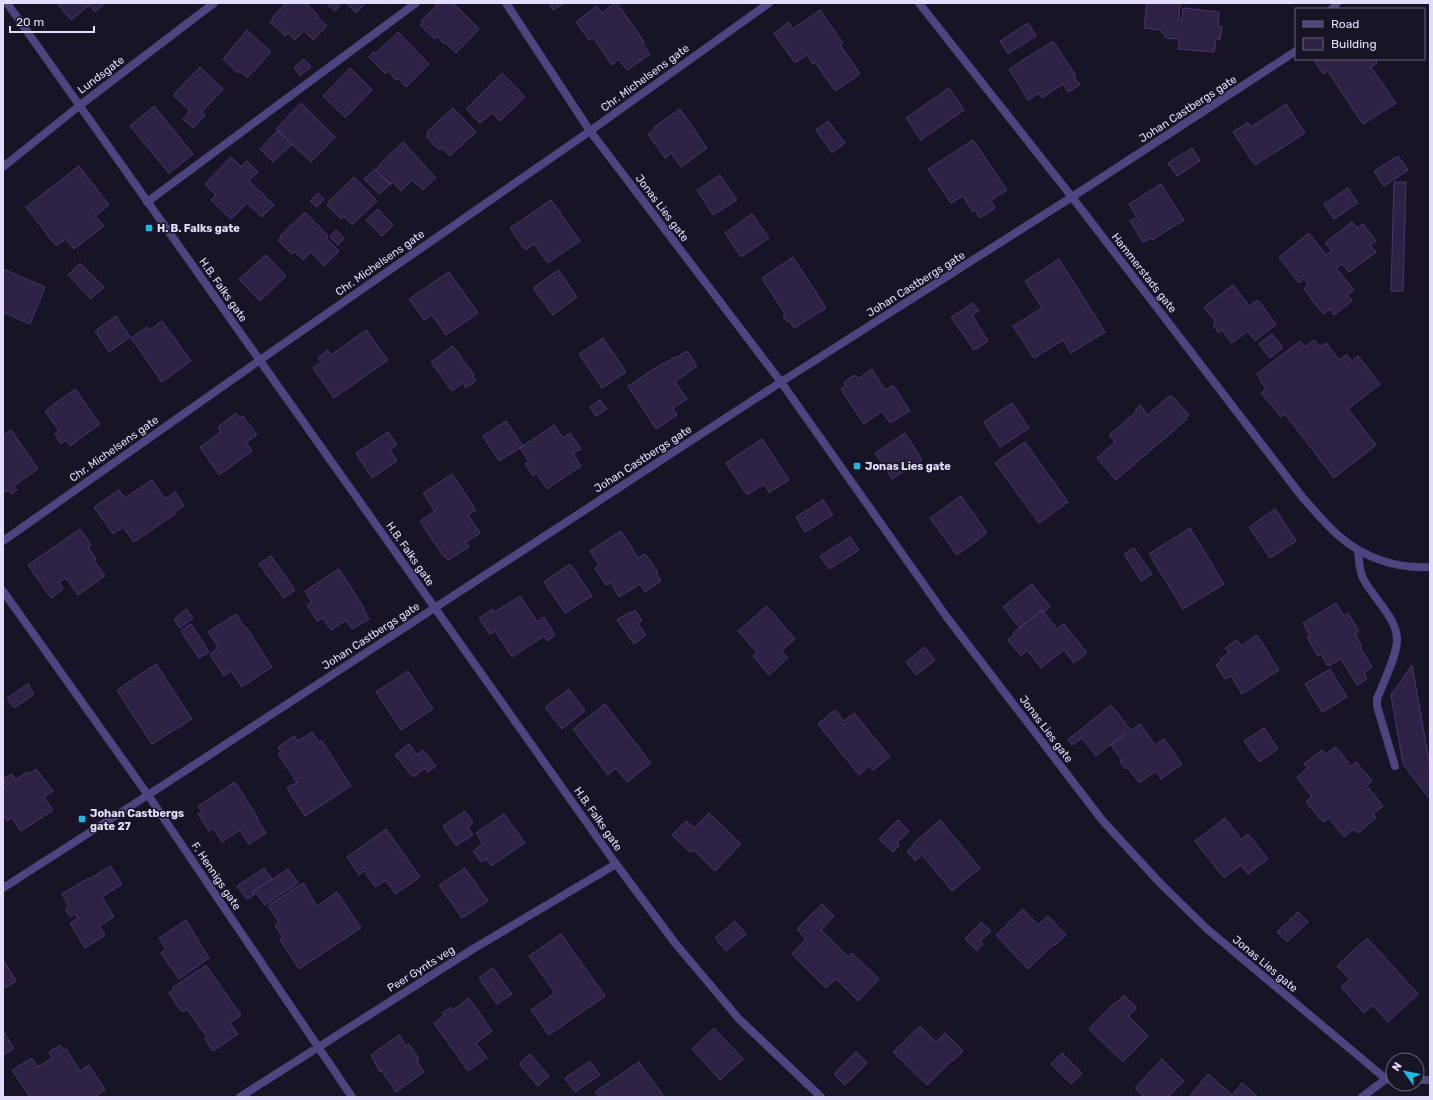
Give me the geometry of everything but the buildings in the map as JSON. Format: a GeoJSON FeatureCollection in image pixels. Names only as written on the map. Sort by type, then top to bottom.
{"type":"FeatureCollection","features":[{"type":"Feature","properties":{"kind":"street","name":"H.B. Falks gate"},"geometry":{"type":"LineString","coordinates":[[7,3],[616,864],[675,943],[739,1019],[822,1097]]}},
{"type":"Feature","properties":{"kind":"street","name":"Lundsgate"},"geometry":{"type":"LineString","coordinates":[[3,167],[79,106],[214,3]]}},
{"type":"Feature","properties":{"kind":"street"},"geometry":{"type":"LineString","coordinates":[[148,202],[416,3]]}},
{"type":"Feature","properties":{"kind":"street","name":"Jonas Lies gate"},"geometry":{"type":"LineString","coordinates":[[506,3],[590,131],[781,382],[946,616],[1102,820],[1160,883],[1207,929],[1385,1077]]}},
{"type":"Feature","properties":{"kind":"street","name":"Chr. Michelsens gate"},"geometry":{"type":"LineString","coordinates":[[3,541],[260,360],[590,131],[769,3]]}},
{"type":"Feature","properties":{"kind":"street","name":"Hammerstads gate"},"geometry":{"type":"LineString","coordinates":[[919,3],[1072,198],[1303,498],[1338,535],[1358,551],[1379,560],[1397,565],[1420,568],[1430,567]]}},
{"type":"Feature","properties":{"kind":"street","name":"Johan Castbergs gate"},"geometry":{"type":"LineString","coordinates":[[3,888],[781,382],[1072,198],[1295,52]]}},
{"type":"Feature","properties":{"kind":"street"},"geometry":{"type":"LineString","coordinates":[[1358,551],[1363,579],[1392,620],[1397,641],[1392,661],[1377,699],[1377,706],[1395,766]]}},
{"type":"Feature","properties":{"kind":"street","name":"F. Hennigs gate"},"geometry":{"type":"LineString","coordinates":[[3,591],[148,795],[352,1097]]}},
{"type":"Feature","properties":{"kind":"street","name":"Peer Gynts veg"},"geometry":{"type":"LineString","coordinates":[[240,1097],[473,949],[616,864]]}},
{"type":"Feature","properties":{"kind":"street"},"geometry":{"type":"LineString","coordinates":[[1362,1097],[1385,1083]]}},
{"type":"Feature","properties":{"kind":"place","name":"H. B. Falks gate"},"geometry":{"type":"Point","coordinates":[149,228]}},
{"type":"Feature","properties":{"kind":"place","name":"Jonas Lies gate"},"geometry":{"type":"Point","coordinates":[857,466]}},
{"type":"Feature","properties":{"kind":"place","name":"Johan Castbergs gate 27"},"geometry":{"type":"Point","coordinates":[82,819]}}]}
